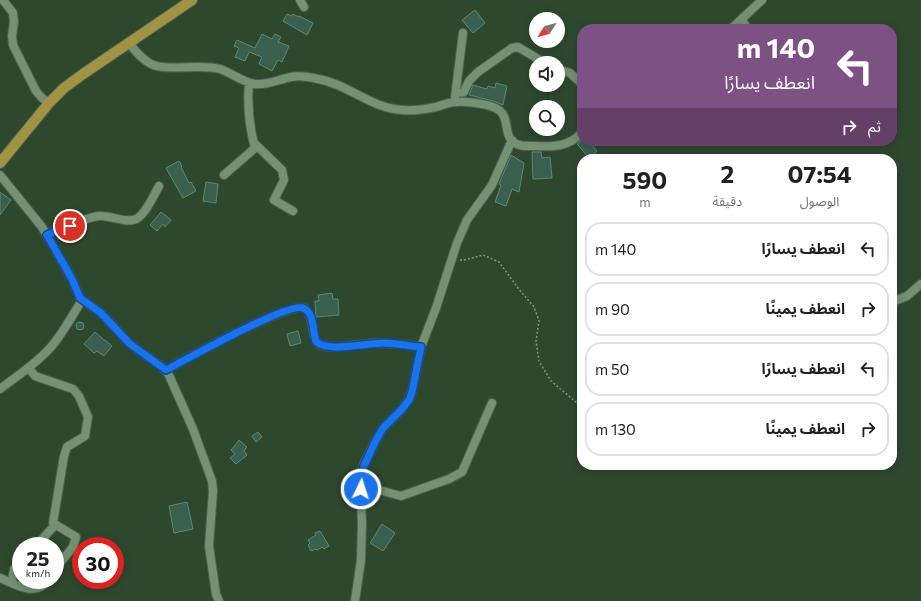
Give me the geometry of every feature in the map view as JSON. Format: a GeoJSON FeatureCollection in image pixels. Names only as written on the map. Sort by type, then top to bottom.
{"type":"FeatureCollection","features":[{"type":"Feature","properties":{"kind":"main road"},"geometry":{"type":"LineString","coordinates":[[0,163],[49,103],[64,88],[192,0]]}},
{"type":"Feature","properties":{"kind":"street"},"geometry":{"type":"LineString","coordinates":[[3,0],[12,13],[14,22],[12,36],[13,45],[36,91],[49,103]]}},
{"type":"Feature","properties":{"kind":"street"},"geometry":{"type":"LineString","coordinates":[[737,24],[762,0]]}},
{"type":"Feature","properties":{"kind":"street"},"geometry":{"type":"LineString","coordinates":[[742,20],[745,24]]}},
{"type":"Feature","properties":{"kind":"street"},"geometry":{"type":"LineString","coordinates":[[455,102],[463,33]]}},
{"type":"Feature","properties":{"kind":"street"},"geometry":{"type":"LineString","coordinates":[[129,43],[145,60],[154,65],[219,69],[249,83],[256,84],[265,84],[292,77],[320,79],[331,82],[381,105],[401,110],[435,107],[455,102],[471,102],[494,107],[500,110],[505,117],[507,130],[512,140],[521,146],[553,147],[567,144],[577,137]]}},
{"type":"Feature","properties":{"kind":"street"},"geometry":{"type":"LineString","coordinates":[[456,93],[464,92],[469,81],[478,72],[512,48],[518,47],[533,56]]}},
{"type":"Feature","properties":{"kind":"street"},"geometry":{"type":"LineString","coordinates":[[565,71],[570,73],[577,79]]}},
{"type":"Feature","properties":{"kind":"street"},"geometry":{"type":"LineString","coordinates":[[224,176],[255,148],[250,130],[248,103],[249,83]]}},
{"type":"Feature","properties":{"kind":"street"},"geometry":{"type":"LineString","coordinates":[[355,601],[361,560],[361,485],[364,466],[383,428],[409,400],[421,347],[432,320],[457,243],[464,226],[492,185],[512,140]]}},
{"type":"Feature","properties":{"kind":"street"},"geometry":{"type":"LineString","coordinates":[[254,143],[282,170],[284,180],[274,200],[293,211]]}},
{"type":"Feature","properties":{"kind":"street"},"geometry":{"type":"LineString","coordinates":[[0,175],[37,220],[47,235],[82,300],[101,313],[130,344],[166,370],[193,429],[212,481],[213,491],[209,546],[216,594],[220,601]]}},
{"type":"Feature","properties":{"kind":"street"},"geometry":{"type":"LineString","coordinates":[[47,235],[97,217],[107,216],[128,220],[136,219],[145,210],[159,186]]}},
{"type":"Feature","properties":{"kind":"street"},"geometry":{"type":"LineString","coordinates":[[897,300],[907,296],[921,284]]}},
{"type":"Feature","properties":{"kind":"street"},"geometry":{"type":"LineString","coordinates":[[0,389],[29,368],[51,347],[66,328],[82,300]]}},
{"type":"Feature","properties":{"kind":"street"},"geometry":{"type":"LineString","coordinates":[[166,370],[234,334],[298,307],[304,308],[310,315],[316,341],[322,346],[385,343],[421,347]]}},
{"type":"Feature","properties":{"kind":"street"},"geometry":{"type":"LineString","coordinates":[[29,368],[35,376],[73,389],[79,396],[88,418],[86,436],[67,447],[64,456],[53,523],[76,537],[73,547],[64,558]]}},
{"type":"Feature","properties":{"kind":"street"},"geometry":{"type":"LineString","coordinates":[[361,485],[401,496],[449,479],[462,472],[492,403]]}},
{"type":"Feature","properties":{"kind":"street"},"geometry":{"type":"LineString","coordinates":[[44,537],[55,525]]}},
{"type":"Feature","properties":{"kind":"street"},"geometry":{"type":"LineString","coordinates":[[0,578],[12,582]]}},
{"type":"Feature","properties":{"kind":"street"},"geometry":{"type":"LineString","coordinates":[[29,589],[38,589]]}},
{"type":"Feature","properties":{"kind":"path"},"geometry":{"type":"LineString","coordinates":[[452,259],[464,260],[483,255],[499,262],[534,308],[539,321],[536,341],[539,361],[551,381],[577,403]]}},
{"type":"Feature","properties":{"kind":"building"},"geometry":{"type":"Polygon","coordinates":[[[475,10],[485,23],[473,33],[462,20],[475,10]]]}},
{"type":"Feature","properties":{"kind":"building"},"geometry":{"type":"Polygon","coordinates":[[[287,14],[299,16],[313,23],[307,35],[283,21],[287,14]]]}},
{"type":"Feature","properties":{"kind":"building"},"geometry":{"type":"Polygon","coordinates":[[[262,34],[272,39],[275,34],[281,37],[278,42],[289,46],[282,62],[278,60],[272,71],[259,64],[262,57],[249,52],[245,61],[235,57],[239,48],[234,46],[237,40],[255,48],[262,34]]]}},
{"type":"Feature","properties":{"kind":"building"},"geometry":{"type":"Polygon","coordinates":[[[496,83],[507,86],[503,105],[469,95],[473,85],[487,89],[488,86],[495,88],[496,83]]]}},
{"type":"Feature","properties":{"kind":"building"},"geometry":{"type":"Polygon","coordinates":[[[579,146],[592,146],[597,151],[594,154],[586,154],[579,146]]]}},
{"type":"Feature","properties":{"kind":"building"},"geometry":{"type":"Polygon","coordinates":[[[532,152],[541,152],[542,158],[550,157],[552,178],[533,179],[532,152]]]}},
{"type":"Feature","properties":{"kind":"building"},"geometry":{"type":"Polygon","coordinates":[[[511,155],[524,163],[519,192],[512,189],[506,206],[495,202],[501,185],[499,184],[511,155]]]}},
{"type":"Feature","properties":{"kind":"building"},"geometry":{"type":"Polygon","coordinates":[[[179,161],[189,183],[191,182],[196,191],[183,198],[166,168],[179,161]]]}},
{"type":"Feature","properties":{"kind":"building"},"geometry":{"type":"Polygon","coordinates":[[[206,182],[218,184],[216,203],[203,201],[206,182]]]}},
{"type":"Feature","properties":{"kind":"building"},"geometry":{"type":"Polygon","coordinates":[[[0,192],[11,200],[0,215],[0,192]]]}},
{"type":"Feature","properties":{"kind":"building"},"geometry":{"type":"Polygon","coordinates":[[[161,212],[171,220],[165,227],[163,224],[157,231],[150,225],[161,212]]]}},
{"type":"Feature","properties":{"kind":"building"},"geometry":{"type":"Polygon","coordinates":[[[332,293],[333,299],[338,299],[339,315],[316,317],[315,301],[319,301],[318,295],[332,293]]]}},
{"type":"Feature","properties":{"kind":"building"},"geometry":{"type":"Polygon","coordinates":[[[78,322],[82,322],[84,326],[82,330],[78,330],[76,328],[76,324],[78,322]]]}},
{"type":"Feature","properties":{"kind":"building"},"geometry":{"type":"Polygon","coordinates":[[[298,331],[301,343],[290,346],[287,334],[298,331]]]}},
{"type":"Feature","properties":{"kind":"building"},"geometry":{"type":"Polygon","coordinates":[[[95,332],[112,346],[104,356],[97,351],[94,353],[84,344],[95,332]]]}},
{"type":"Feature","properties":{"kind":"building"},"geometry":{"type":"Polygon","coordinates":[[[258,432],[262,437],[256,442],[252,436],[258,432]]]}},
{"type":"Feature","properties":{"kind":"building"},"geometry":{"type":"Polygon","coordinates":[[[239,440],[247,447],[244,451],[247,455],[236,464],[230,458],[235,454],[231,450],[239,440]]]}},
{"type":"Feature","properties":{"kind":"building"},"geometry":{"type":"Polygon","coordinates":[[[187,502],[193,529],[174,533],[169,506],[187,502]]]}},
{"type":"Feature","properties":{"kind":"building"},"geometry":{"type":"Polygon","coordinates":[[[382,524],[395,533],[383,551],[370,543],[382,524]]]}},
{"type":"Feature","properties":{"kind":"building"},"geometry":{"type":"Polygon","coordinates":[[[320,531],[329,546],[324,549],[323,547],[311,551],[308,545],[310,543],[308,540],[316,535],[315,533],[320,531]]]}},
{"type":"Feature","properties":{"kind":"route"},"geometry":{"type":"LineString","coordinates":[[70,226],[47,235],[72,279],[79,296],[82,300],[101,313],[130,344],[166,370],[234,334],[298,307],[304,308],[310,315],[314,336],[318,344],[322,346],[329,347],[385,343],[421,347],[409,400],[383,428],[376,440],[365,461],[361,489]]}}]}
